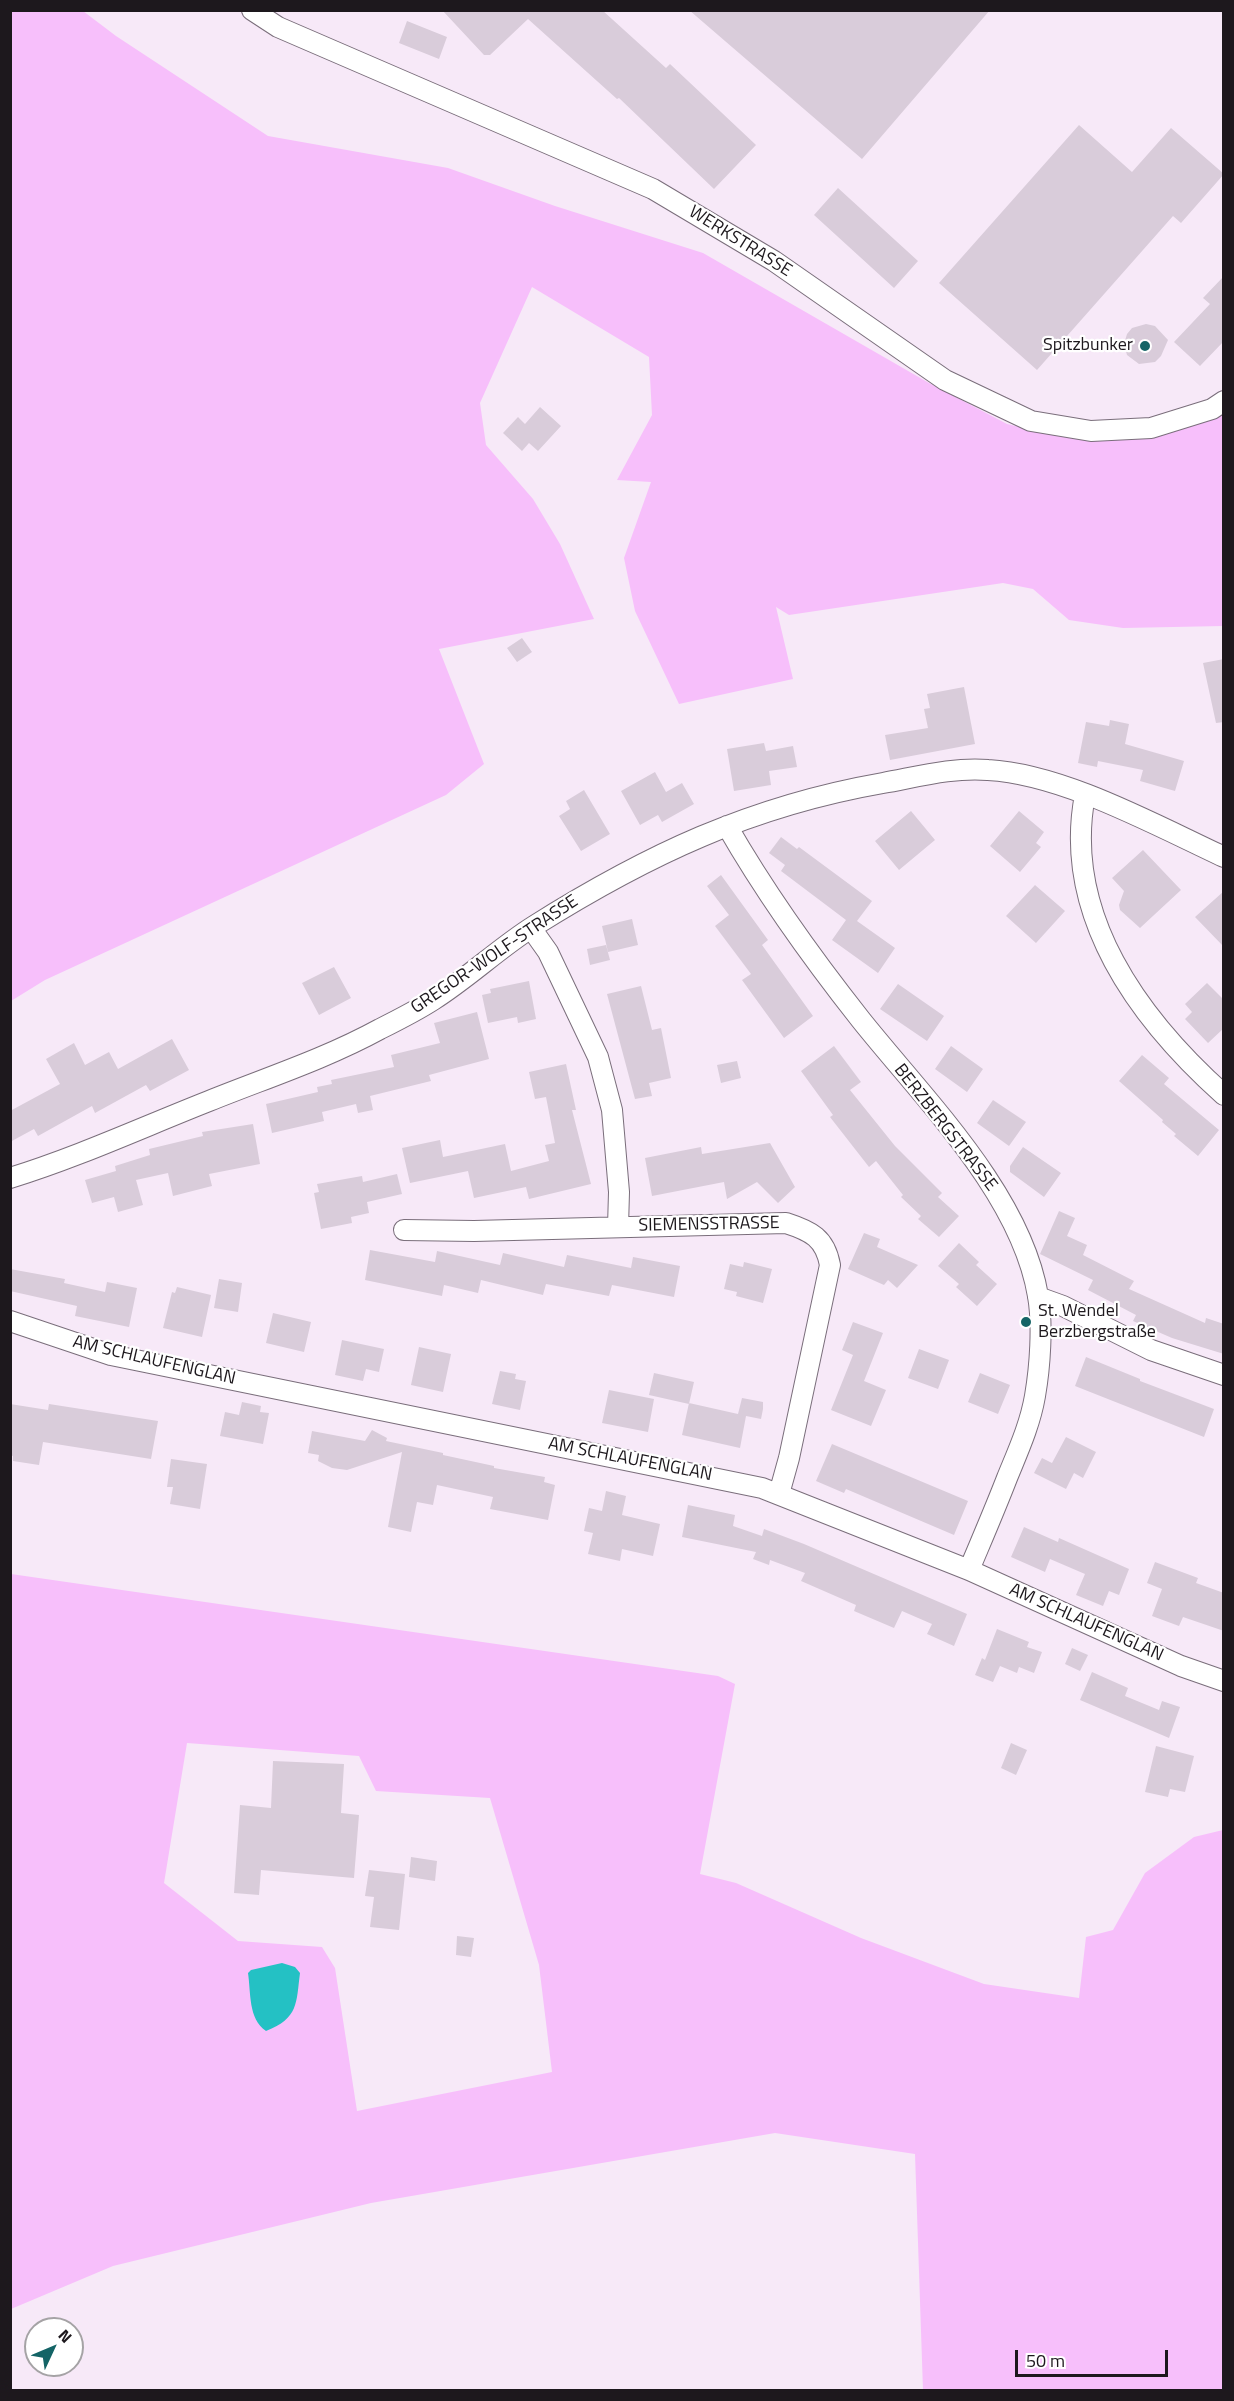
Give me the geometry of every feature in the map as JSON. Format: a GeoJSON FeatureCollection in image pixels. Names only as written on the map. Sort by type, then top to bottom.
{"type":"FeatureCollection","features":[{"type":"Feature","properties":{"kind":"street","name":"WERKSTRASSE"},"geometry":{"type":"LineString","coordinates":[[252,10],[278,27],[653,189],[774,261],[945,380],[1031,421],[1091,431],[1150,428],[1212,409],[1224,401]]}},
{"type":"Feature","properties":{"kind":"street","name":"GREGOR-WOLF-STRASSE"},"geometry":{"type":"LineString","coordinates":[[10,1178],[47,1167],[301,1066],[376,1032],[434,1000],[531,928],[619,875],[679,845],[769,809],[853,788],[958,770],[988,770],[1040,778],[1085,795],[1224,857]]}},
{"type":"Feature","properties":{"kind":"street"},"geometry":{"type":"LineString","coordinates":[[1085,795],[1080,826],[1082,875],[1097,928],[1118,972],[1155,1025],[1197,1071],[1224,1095]]}},
{"type":"Feature","properties":{"kind":"street","name":"BERZBERGSTRASSE"},"geometry":{"type":"LineString","coordinates":[[726,826],[752,870],[820,968],[991,1183],[1021,1241],[1038,1297],[1038,1367],[1035,1396],[1026,1432],[969,1570]]}},
{"type":"Feature","properties":{"kind":"street"},"geometry":{"type":"LineString","coordinates":[[531,928],[548,952],[598,1057],[612,1110],[619,1192],[618,1227]]}},
{"type":"Feature","properties":{"kind":"street","name":"SIEMENSSTRASSE"},"geometry":{"type":"LineString","coordinates":[[404,1230],[474,1231],[786,1223],[806,1229],[820,1241],[827,1251],[830,1265],[789,1458],[779,1494]]}},
{"type":"Feature","properties":{"kind":"street"},"geometry":{"type":"LineString","coordinates":[[1038,1297],[1062,1306],[1151,1350],[1224,1375]]}},
{"type":"Feature","properties":{"kind":"street","name":"AM SCHLAUFENGLAN"},"geometry":{"type":"LineString","coordinates":[[10,1321],[111,1355],[719,1478],[779,1494],[969,1570],[1181,1666],[1224,1681]]}},
{"type":"Feature","properties":{"kind":"shaded area"},"geometry":{"type":"Polygon","coordinates":[[[11,11],[83,11],[116,36],[268,136],[448,168],[555,206],[703,253],[929,383],[1007,424],[1062,437],[1143,435],[1223,414],[1223,626],[1123,628],[1069,620],[1033,589],[1003,583],[789,615],[776,607],[793,679],[679,704],[635,611],[624,558],[651,482],[617,480],[652,415],[649,357],[532,287],[480,403],[486,445],[533,499],[560,544],[594,619],[439,649],[484,764],[446,795],[45,980],[11,1001],[11,11]]]}},
{"type":"Feature","properties":{"kind":"shaded area"},"geometry":{"type":"Polygon","coordinates":[[[11,1574],[718,1676],[735,1684],[700,1874],[736,1883],[861,1938],[984,1984],[1079,1998],[1086,1937],[1113,1930],[1145,1873],[1194,1837],[1223,1830],[1223,2390],[923,2390],[915,2154],[775,2133],[371,2203],[113,2266],[11,2309],[11,1574]],[[187,1743],[164,1883],[238,1941],[322,1947],[335,1968],[357,2111],[552,2072],[539,1965],[490,1798],[376,1791],[359,1756],[187,1743]]]}},
{"type":"Feature","properties":{"kind":"water"},"geometry":{"type":"Polygon","coordinates":[[[282,1963],[295,1967],[300,1973],[296,2001],[285,2021],[266,2031],[260,2026],[253,2012],[248,1973],[251,1970],[282,1963]]]}},
{"type":"Feature","properties":{"kind":"building"},"geometry":{"type":"Polygon","coordinates":[[[442,10],[602,10],[666,68],[670,64],[756,145],[714,189],[619,98],[617,99],[528,19],[490,55],[484,55],[442,10]]]}},
{"type":"Feature","properties":{"kind":"building"},"geometry":{"type":"Polygon","coordinates":[[[689,10],[990,10],[862,159],[689,10]]]}},
{"type":"Feature","properties":{"kind":"building"},"geometry":{"type":"Polygon","coordinates":[[[407,21],[447,37],[439,59],[399,43],[407,21]]]}},
{"type":"Feature","properties":{"kind":"building"},"geometry":{"type":"Polygon","coordinates":[[[1079,125],[1132,172],[1171,128],[1224,174],[1181,223],[1173,216],[1037,370],[939,283],[1079,125]]]}},
{"type":"Feature","properties":{"kind":"building"},"geometry":{"type":"Polygon","coordinates":[[[838,188],[918,261],[894,288],[814,215],[838,188]]]}},
{"type":"Feature","properties":{"kind":"building"},"geometry":{"type":"Polygon","coordinates":[[[1224,276],[1224,341],[1200,366],[1174,342],[1210,304],[1203,298],[1224,276]]]}},
{"type":"Feature","properties":{"kind":"building","name":"Spitzbunker"},"geometry":{"type":"Polygon","coordinates":[[[1146,324],[1155,326],[1168,340],[1161,356],[1155,362],[1139,364],[1127,355],[1124,344],[1132,328],[1146,324]]]}},
{"type":"Feature","properties":{"kind":"building"},"geometry":{"type":"Polygon","coordinates":[[[540,407],[561,426],[538,451],[529,443],[522,451],[503,433],[518,417],[525,424],[540,407]]]}},
{"type":"Feature","properties":{"kind":"building"},"geometry":{"type":"Polygon","coordinates":[[[522,638],[532,652],[517,662],[507,648],[522,638]]]}},
{"type":"Feature","properties":{"kind":"building"},"geometry":{"type":"Polygon","coordinates":[[[1224,659],[1224,722],[1216,723],[1203,663],[1224,659]]]}},
{"type":"Feature","properties":{"kind":"building"},"geometry":{"type":"Polygon","coordinates":[[[964,687],[975,744],[890,760],[885,735],[928,728],[924,709],[930,708],[927,694],[964,687]]]}},
{"type":"Feature","properties":{"kind":"building"},"geometry":{"type":"Polygon","coordinates":[[[1110,720],[1129,724],[1125,744],[1184,761],[1175,791],[1140,781],[1143,770],[1098,761],[1097,767],[1078,763],[1086,722],[1109,726],[1110,720]]]}},
{"type":"Feature","properties":{"kind":"building"},"geometry":{"type":"Polygon","coordinates":[[[764,743],[766,751],[793,746],[797,767],[769,771],[771,785],[734,791],[727,749],[764,743]]]}},
{"type":"Feature","properties":{"kind":"building"},"geometry":{"type":"Polygon","coordinates":[[[655,772],[666,792],[682,783],[694,804],[662,822],[658,815],[640,825],[621,791],[655,772]]]}},
{"type":"Feature","properties":{"kind":"building"},"geometry":{"type":"Polygon","coordinates":[[[584,790],[610,834],[581,851],[559,816],[570,809],[566,801],[584,790]]]}},
{"type":"Feature","properties":{"kind":"building"},"geometry":{"type":"Polygon","coordinates":[[[911,811],[935,840],[899,870],[875,841],[911,811]]]}},
{"type":"Feature","properties":{"kind":"building"},"geometry":{"type":"Polygon","coordinates":[[[1019,811],[1044,832],[1036,843],[1041,847],[1020,872],[990,846],[1019,811]]]}},
{"type":"Feature","properties":{"kind":"building"},"geometry":{"type":"Polygon","coordinates":[[[781,837],[797,849],[799,847],[872,901],[857,921],[895,948],[878,973],[832,940],[846,920],[781,871],[785,865],[769,853],[781,837]]]}},
{"type":"Feature","properties":{"kind":"building"},"geometry":{"type":"Polygon","coordinates":[[[1143,850],[1181,890],[1140,928],[1120,910],[1119,905],[1124,891],[1112,878],[1143,850]]]}},
{"type":"Feature","properties":{"kind":"building"},"geometry":{"type":"Polygon","coordinates":[[[721,875],[768,940],[762,945],[813,1016],[784,1038],[742,980],[751,974],[715,926],[729,915],[707,886],[721,875]]]}},
{"type":"Feature","properties":{"kind":"building"},"geometry":{"type":"Polygon","coordinates":[[[1035,885],[1065,911],[1036,943],[1006,916],[1035,885]]]}},
{"type":"Feature","properties":{"kind":"building"},"geometry":{"type":"Polygon","coordinates":[[[1224,891],[1224,947],[1195,917],[1224,891]]]}},
{"type":"Feature","properties":{"kind":"building"},"geometry":{"type":"Polygon","coordinates":[[[632,919],[638,945],[608,952],[602,926],[632,919]]]}},
{"type":"Feature","properties":{"kind":"building"},"geometry":{"type":"Polygon","coordinates":[[[606,945],[610,960],[590,965],[587,949],[606,945]]]}},
{"type":"Feature","properties":{"kind":"building"},"geometry":{"type":"Polygon","coordinates":[[[334,967],[351,998],[319,1015],[302,983],[334,967]]]}},
{"type":"Feature","properties":{"kind":"building"},"geometry":{"type":"Polygon","coordinates":[[[529,981],[536,1019],[518,1023],[517,1017],[488,1023],[482,995],[491,993],[490,989],[529,981]]]}},
{"type":"Feature","properties":{"kind":"building"},"geometry":{"type":"Polygon","coordinates":[[[1207,983],[1224,1000],[1224,1028],[1208,1043],[1185,1019],[1192,1012],[1185,1004],[1207,983]]]}},
{"type":"Feature","properties":{"kind":"building"},"geometry":{"type":"Polygon","coordinates":[[[898,984],[944,1016],[927,1041],[880,1009],[898,984]]]}},
{"type":"Feature","properties":{"kind":"building"},"geometry":{"type":"Polygon","coordinates":[[[641,986],[652,1030],[661,1028],[671,1078],[649,1083],[652,1096],[635,1099],[607,994],[641,986]]]}},
{"type":"Feature","properties":{"kind":"building"},"geometry":{"type":"Polygon","coordinates":[[[477,1012],[489,1059],[429,1075],[431,1081],[370,1096],[373,1110],[358,1113],[356,1104],[322,1112],[324,1121],[272,1133],[266,1104],[318,1092],[317,1087],[332,1084],[331,1080],[394,1067],[391,1055],[440,1043],[434,1023],[477,1012]]]}},
{"type":"Feature","properties":{"kind":"building"},"geometry":{"type":"Polygon","coordinates":[[[172,1039],[189,1070],[150,1091],[146,1085],[95,1113],[92,1106],[38,1136],[34,1129],[10,1142],[10,1111],[60,1084],[46,1059],[74,1043],[85,1065],[109,1052],[118,1069],[172,1039]]]}},
{"type":"Feature","properties":{"kind":"building"},"geometry":{"type":"Polygon","coordinates":[[[834,1046],[861,1082],[850,1090],[895,1146],[942,1193],[938,1197],[959,1216],[939,1237],[918,1219],[921,1216],[901,1197],[903,1195],[876,1161],[869,1167],[830,1117],[833,1115],[801,1071],[834,1046]]]}},
{"type":"Feature","properties":{"kind":"building"},"geometry":{"type":"Polygon","coordinates":[[[951,1046],[983,1069],[967,1092],[935,1069],[951,1046]]]}},
{"type":"Feature","properties":{"kind":"building"},"geometry":{"type":"Polygon","coordinates":[[[1142,1055],[1169,1078],[1164,1084],[1219,1130],[1198,1156],[1174,1136],[1176,1134],[1162,1122],[1163,1120],[1119,1081],[1142,1055]]]}},
{"type":"Feature","properties":{"kind":"building"},"geometry":{"type":"Polygon","coordinates":[[[737,1061],[741,1078],[721,1083],[717,1065],[737,1061]]]}},
{"type":"Feature","properties":{"kind":"building"},"geometry":{"type":"Polygon","coordinates":[[[566,1064],[576,1110],[572,1110],[591,1184],[529,1199],[526,1187],[474,1198],[468,1171],[410,1183],[402,1148],[440,1140],[443,1157],[505,1144],[511,1171],[549,1161],[545,1145],[555,1143],[546,1097],[535,1099],[529,1072],[566,1064]]]}},
{"type":"Feature","properties":{"kind":"building"},"geometry":{"type":"Polygon","coordinates":[[[993,1100],[1026,1122],[1009,1146],[977,1123],[993,1100]]]}},
{"type":"Feature","properties":{"kind":"building"},"geometry":{"type":"Polygon","coordinates":[[[253,1124],[260,1164],[209,1174],[212,1186],[173,1196],[168,1173],[136,1180],[143,1205],[118,1212],[114,1197],[92,1203],[85,1180],[116,1171],[115,1166],[150,1155],[149,1149],[203,1136],[202,1132],[253,1124]]]}},
{"type":"Feature","properties":{"kind":"building"},"geometry":{"type":"Polygon","coordinates":[[[770,1143],[795,1187],[778,1203],[757,1182],[727,1199],[724,1182],[652,1196],[645,1158],[701,1147],[702,1154],[770,1143]]]}},
{"type":"Feature","properties":{"kind":"building"},"geometry":{"type":"Polygon","coordinates":[[[1023,1147],[1061,1173],[1044,1197],[1010,1172],[1010,1166],[1023,1147]]]}},
{"type":"Feature","properties":{"kind":"building"},"geometry":{"type":"Polygon","coordinates":[[[397,1174],[402,1194],[367,1202],[369,1213],[351,1217],[352,1223],[321,1229],[314,1193],[319,1192],[317,1184],[362,1176],[363,1182],[397,1174]]]}},
{"type":"Feature","properties":{"kind":"building"},"geometry":{"type":"Polygon","coordinates":[[[1059,1211],[1075,1218],[1067,1236],[1087,1245],[1083,1255],[1134,1281],[1129,1289],[1205,1323],[1206,1318],[1224,1324],[1224,1354],[1172,1338],[1133,1321],[1136,1315],[1088,1290],[1093,1280],[1040,1254],[1059,1211]]]}},
{"type":"Feature","properties":{"kind":"building"},"geometry":{"type":"Polygon","coordinates":[[[864,1233],[880,1239],[877,1247],[918,1265],[897,1288],[888,1280],[884,1285],[848,1269],[864,1233]]]}},
{"type":"Feature","properties":{"kind":"building"},"geometry":{"type":"Polygon","coordinates":[[[959,1243],[979,1262],[976,1265],[997,1284],[977,1306],[956,1287],[959,1284],[938,1266],[959,1243]]]}},
{"type":"Feature","properties":{"kind":"building"},"geometry":{"type":"Polygon","coordinates":[[[370,1250],[435,1262],[437,1251],[500,1265],[503,1253],[564,1267],[567,1255],[631,1268],[633,1257],[680,1266],[674,1297],[612,1285],[609,1296],[546,1284],[543,1295],[481,1280],[478,1293],[444,1285],[442,1296],[365,1280],[370,1250]]]}},
{"type":"Feature","properties":{"kind":"building"},"geometry":{"type":"Polygon","coordinates":[[[744,1262],[772,1269],[763,1303],[736,1296],[737,1292],[724,1289],[730,1264],[743,1267],[744,1262]]]}},
{"type":"Feature","properties":{"kind":"building"},"geometry":{"type":"Polygon","coordinates":[[[10,1269],[65,1279],[64,1283],[105,1292],[107,1282],[137,1288],[129,1327],[75,1316],[77,1306],[10,1291],[10,1269]]]}},
{"type":"Feature","properties":{"kind":"building"},"geometry":{"type":"Polygon","coordinates":[[[219,1279],[242,1283],[238,1312],[214,1308],[219,1279]]]}},
{"type":"Feature","properties":{"kind":"building"},"geometry":{"type":"Polygon","coordinates":[[[177,1287],[211,1295],[202,1337],[163,1328],[172,1292],[175,1293],[177,1287]]]}},
{"type":"Feature","properties":{"kind":"building"},"geometry":{"type":"Polygon","coordinates":[[[273,1313],[311,1322],[304,1352],[266,1343],[273,1313]]]}},
{"type":"Feature","properties":{"kind":"building"},"geometry":{"type":"Polygon","coordinates":[[[853,1322],[883,1333],[864,1381],[886,1390],[871,1426],[831,1410],[853,1355],[842,1350],[853,1322]]]}},
{"type":"Feature","properties":{"kind":"building"},"geometry":{"type":"Polygon","coordinates":[[[342,1340],[384,1349],[379,1372],[366,1369],[363,1381],[335,1375],[342,1340]]]}},
{"type":"Feature","properties":{"kind":"building"},"geometry":{"type":"Polygon","coordinates":[[[419,1347],[451,1354],[443,1392],[411,1385],[419,1347]]]}},
{"type":"Feature","properties":{"kind":"building"},"geometry":{"type":"Polygon","coordinates":[[[919,1349],[949,1360],[938,1389],[908,1378],[919,1349]]]}},
{"type":"Feature","properties":{"kind":"building"},"geometry":{"type":"Polygon","coordinates":[[[1086,1357],[1140,1379],[1140,1381],[1214,1409],[1204,1437],[1075,1386],[1086,1357]]]}},
{"type":"Feature","properties":{"kind":"building"},"geometry":{"type":"Polygon","coordinates":[[[500,1371],[516,1374],[515,1379],[526,1381],[520,1410],[492,1404],[500,1371]]]}},
{"type":"Feature","properties":{"kind":"building"},"geometry":{"type":"Polygon","coordinates":[[[654,1373],[694,1382],[689,1404],[649,1395],[654,1373]]]}},
{"type":"Feature","properties":{"kind":"building"},"geometry":{"type":"Polygon","coordinates":[[[980,1373],[1010,1385],[998,1414],[968,1402],[980,1373]]]}},
{"type":"Feature","properties":{"kind":"building"},"geometry":{"type":"Polygon","coordinates":[[[609,1390],[654,1399],[648,1432],[602,1423],[609,1390]]]}},
{"type":"Feature","properties":{"kind":"building"},"geometry":{"type":"Polygon","coordinates":[[[742,1398],[763,1402],[763,1409],[761,1419],[746,1416],[740,1448],[682,1435],[689,1403],[738,1414],[742,1398]]]}},
{"type":"Feature","properties":{"kind":"building"},"geometry":{"type":"Polygon","coordinates":[[[242,1402],[261,1406],[260,1412],[269,1413],[263,1444],[220,1436],[225,1412],[239,1415],[242,1402]]]}},
{"type":"Feature","properties":{"kind":"building"},"geometry":{"type":"Polygon","coordinates":[[[10,1404],[48,1410],[49,1404],[158,1421],[151,1459],[43,1442],[39,1465],[13,1461],[13,1456],[10,1455],[10,1404]]]}},
{"type":"Feature","properties":{"kind":"building"},"geometry":{"type":"Polygon","coordinates":[[[372,1430],[387,1438],[386,1441],[443,1453],[443,1455],[494,1466],[494,1468],[545,1477],[544,1482],[555,1485],[548,1520],[490,1509],[493,1497],[437,1485],[433,1505],[417,1502],[411,1532],[388,1527],[402,1452],[347,1470],[332,1468],[318,1461],[319,1455],[308,1453],[312,1431],[365,1441],[372,1430]]]}},
{"type":"Feature","properties":{"kind":"building"},"geometry":{"type":"Polygon","coordinates":[[[1066,1437],[1096,1452],[1083,1478],[1074,1473],[1066,1489],[1034,1473],[1042,1458],[1052,1463],[1066,1437]]]}},
{"type":"Feature","properties":{"kind":"building"},"geometry":{"type":"Polygon","coordinates":[[[832,1444],[968,1501],[954,1535],[846,1489],[844,1493],[816,1481],[832,1444]]]}},
{"type":"Feature","properties":{"kind":"building"},"geometry":{"type":"Polygon","coordinates":[[[171,1459],[207,1464],[200,1509],[170,1504],[173,1487],[167,1487],[171,1459]]]}},
{"type":"Feature","properties":{"kind":"building"},"geometry":{"type":"Polygon","coordinates":[[[606,1491],[626,1496],[622,1515],[660,1524],[653,1556],[622,1549],[620,1561],[588,1554],[593,1533],[584,1531],[589,1508],[602,1511],[606,1491]]]}},
{"type":"Feature","properties":{"kind":"building"},"geometry":{"type":"Polygon","coordinates":[[[688,1505],[735,1515],[733,1526],[762,1536],[764,1529],[804,1544],[967,1614],[954,1646],[927,1634],[932,1624],[902,1611],[894,1628],[854,1611],[856,1605],[801,1581],[805,1573],[770,1560],[769,1565],[753,1559],[756,1552],[682,1537],[688,1505]]]}},
{"type":"Feature","properties":{"kind":"building"},"geometry":{"type":"Polygon","coordinates":[[[1024,1527],[1058,1542],[1059,1538],[1129,1569],[1119,1595],[1109,1591],[1103,1606],[1076,1595],[1085,1574],[1050,1559],[1045,1572],[1011,1557],[1024,1527]]]}},
{"type":"Feature","properties":{"kind":"building"},"geometry":{"type":"Polygon","coordinates":[[[1155,1562],[1198,1578],[1196,1583],[1224,1593],[1224,1631],[1183,1617],[1179,1626],[1152,1616],[1162,1589],[1147,1583],[1155,1562]]]}},
{"type":"Feature","properties":{"kind":"building"},"geometry":{"type":"Polygon","coordinates":[[[997,1629],[1029,1642],[1027,1647],[1042,1652],[1034,1673],[1019,1667],[1017,1673],[1000,1666],[993,1682],[975,1675],[982,1658],[985,1660],[997,1629]]]}},
{"type":"Feature","properties":{"kind":"building"},"geometry":{"type":"Polygon","coordinates":[[[1072,1648],[1088,1655],[1080,1671],[1065,1664],[1072,1648]]]}},
{"type":"Feature","properties":{"kind":"building"},"geometry":{"type":"Polygon","coordinates":[[[1092,1672],[1128,1688],[1125,1696],[1159,1710],[1162,1701],[1180,1707],[1169,1738],[1080,1700],[1092,1672]]]}},
{"type":"Feature","properties":{"kind":"building"},"geometry":{"type":"Polygon","coordinates":[[[1011,1743],[1027,1750],[1016,1775],[1001,1768],[1011,1743]]]}},
{"type":"Feature","properties":{"kind":"building"},"geometry":{"type":"Polygon","coordinates":[[[1156,1746],[1194,1756],[1185,1792],[1170,1789],[1168,1797],[1145,1792],[1156,1746]]]}},
{"type":"Feature","properties":{"kind":"building"},"geometry":{"type":"Polygon","coordinates":[[[273,1761],[344,1764],[341,1813],[359,1815],[354,1878],[261,1870],[259,1895],[234,1893],[240,1805],[271,1808],[273,1761]]]}},
{"type":"Feature","properties":{"kind":"building"},"geometry":{"type":"Polygon","coordinates":[[[411,1857],[437,1861],[435,1881],[409,1877],[411,1857]]]}},
{"type":"Feature","properties":{"kind":"building"},"geometry":{"type":"Polygon","coordinates":[[[369,1870],[405,1874],[399,1930],[370,1927],[374,1897],[365,1896],[369,1870]]]}},
{"type":"Feature","properties":{"kind":"building"},"geometry":{"type":"Polygon","coordinates":[[[457,1936],[474,1938],[471,1957],[456,1955],[457,1936]]]}},
{"type":"Feature","properties":{"kind":"place","name":"Spitzbunker"},"geometry":{"type":"Point","coordinates":[1145,346]}},
{"type":"Feature","properties":{"kind":"place","name":"St. Wendel Berzbergstraße"},"geometry":{"type":"Point","coordinates":[1026,1322]}}]}
